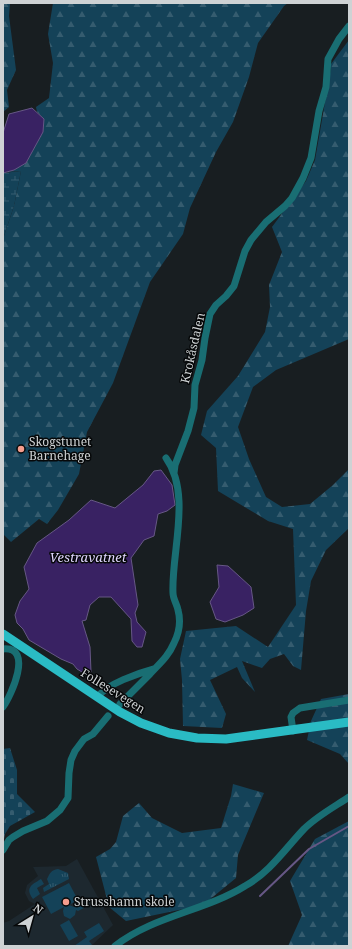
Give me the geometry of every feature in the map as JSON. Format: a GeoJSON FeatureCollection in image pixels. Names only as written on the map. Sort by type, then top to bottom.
{"type":"FeatureCollection","features":[{"type":"Feature","properties":{"kind":"main road","name":"Follesevegen"},"geometry":{"type":"LineString","coordinates":[[3,634],[120,712],[159,730],[187,737],[226,739],[349,722]]}},
{"type":"Feature","properties":{"kind":"street","name":"Krokåsdalen"},"geometry":{"type":"LineString","coordinates":[[174,473],[175,465],[188,431],[194,408],[195,385],[202,360],[210,314],[216,305],[234,286],[245,251],[251,240],[266,222],[292,198],[303,178],[311,158],[319,111],[326,87],[328,59],[339,39],[349,26]]}},
{"type":"Feature","properties":{"kind":"street","name":"Krokåsdalen"},"geometry":{"type":"LineString","coordinates":[[120,704],[154,669],[160,665],[170,652],[175,641],[180,622],[173,594],[180,515],[178,489],[174,473],[166,458]]}},
{"type":"Feature","properties":{"kind":"street"},"geometry":{"type":"LineString","coordinates":[[3,649],[9,649],[15,652],[18,656],[19,662],[16,678],[9,698],[3,708]]}},
{"type":"Feature","properties":{"kind":"street"},"geometry":{"type":"LineString","coordinates":[[98,697],[101,691],[135,674],[154,669]]}},
{"type":"Feature","properties":{"kind":"street"},"geometry":{"type":"LineString","coordinates":[[292,731],[291,717],[297,709],[330,702],[349,700]]}},
{"type":"Feature","properties":{"kind":"street"},"geometry":{"type":"LineString","coordinates":[[3,850],[9,840],[13,837],[46,821],[60,810],[68,798],[69,773],[71,760],[75,751],[84,738],[93,734],[108,716]]}},
{"type":"Feature","properties":{"kind":"street"},"geometry":{"type":"LineString","coordinates":[[115,946],[129,936],[230,895],[248,885],[267,870],[311,822],[349,797]]}},
{"type":"Feature","properties":{"kind":"shaded area","name":"Strusshamn skole"},"geometry":{"type":"Polygon","coordinates":[[[77,859],[113,925],[91,946],[3,946],[3,923],[9,921],[35,904],[29,901],[25,893],[27,885],[38,876],[33,867],[66,866],[77,859]]]}},
{"type":"Feature","properties":{"kind":"green space"},"geometry":{"type":"Polygon","coordinates":[[[3,3],[10,3],[9,16],[16,70],[7,90],[9,107],[3,112],[3,3]]]}},
{"type":"Feature","properties":{"kind":"green space"},"geometry":{"type":"Polygon","coordinates":[[[53,3],[288,3],[284,6],[258,43],[249,77],[233,122],[216,152],[190,208],[183,234],[150,282],[113,383],[87,432],[79,474],[58,510],[47,524],[39,519],[11,542],[3,534],[3,239],[14,206],[21,171],[8,172],[14,170],[44,119],[37,112],[36,107],[49,98],[53,63],[48,34],[53,3]]]}},
{"type":"Feature","properties":{"kind":"green space"},"geometry":{"type":"Polygon","coordinates":[[[349,40],[349,339],[276,370],[253,387],[238,427],[249,459],[266,497],[282,507],[310,504],[333,485],[349,469],[349,528],[326,550],[311,581],[306,611],[301,670],[293,666],[284,654],[270,659],[262,668],[242,661],[255,692],[242,678],[237,667],[210,680],[226,714],[222,728],[183,726],[180,659],[186,631],[236,626],[268,647],[296,605],[293,529],[268,521],[218,491],[216,448],[201,435],[207,411],[238,376],[265,332],[270,307],[269,285],[282,252],[272,227],[306,181],[315,160],[331,64],[349,40]]]}},
{"type":"Feature","properties":{"kind":"green space"},"geometry":{"type":"Polygon","coordinates":[[[21,171],[14,206],[3,239],[3,173],[21,171]]]}},
{"type":"Feature","properties":{"kind":"green space"},"geometry":{"type":"Polygon","coordinates":[[[349,694],[349,764],[340,754],[307,740],[311,721],[321,699],[349,694]]]}},
{"type":"Feature","properties":{"kind":"green space"},"geometry":{"type":"Polygon","coordinates":[[[10,748],[17,770],[17,794],[35,812],[10,826],[5,834],[3,844],[3,749],[10,748]]]}},
{"type":"Feature","properties":{"kind":"green space"},"geometry":{"type":"Polygon","coordinates":[[[233,784],[264,793],[238,855],[236,878],[203,905],[126,921],[109,907],[96,857],[110,849],[116,842],[123,816],[139,803],[152,818],[182,833],[221,828],[231,796],[233,784]]]}},
{"type":"Feature","properties":{"kind":"green space"},"geometry":{"type":"Polygon","coordinates":[[[349,821],[349,946],[288,946],[302,915],[290,881],[315,839],[349,821]]]}},
{"type":"Feature","properties":{"kind":"green space"},"geometry":{"type":"Polygon","coordinates":[[[58,869],[68,873],[69,879],[44,892],[43,888],[49,884],[47,879],[50,873],[58,869]]]}},
{"type":"Feature","properties":{"kind":"green space"},"geometry":{"type":"Polygon","coordinates":[[[41,879],[44,884],[37,888],[40,894],[33,899],[29,889],[34,883],[41,879]]]}},
{"type":"Feature","properties":{"kind":"green space"},"geometry":{"type":"Polygon","coordinates":[[[69,883],[78,900],[69,905],[74,907],[74,905],[80,901],[84,908],[78,911],[76,910],[75,915],[70,919],[64,916],[64,907],[51,914],[42,897],[69,883]]]}},
{"type":"Feature","properties":{"kind":"green space"},"geometry":{"type":"Polygon","coordinates":[[[69,920],[78,936],[69,941],[60,925],[69,920]]]}},
{"type":"Feature","properties":{"kind":"green space"},"geometry":{"type":"Polygon","coordinates":[[[99,923],[104,931],[89,941],[92,945],[74,946],[87,937],[84,932],[99,923]]]}},
{"type":"Feature","properties":{"kind":"water"},"geometry":{"type":"Polygon","coordinates":[[[32,108],[44,119],[43,132],[26,163],[14,170],[3,173],[3,133],[9,114],[32,108]]]}},
{"type":"Feature","properties":{"kind":"water","name":"Vestravatnet"},"geometry":{"type":"Polygon","coordinates":[[[161,470],[172,485],[175,505],[167,511],[158,514],[154,536],[144,540],[131,558],[138,605],[135,613],[137,622],[146,632],[142,647],[137,647],[132,641],[131,619],[111,597],[99,597],[90,605],[86,620],[82,621],[90,647],[91,672],[87,675],[77,669],[73,664],[61,659],[29,640],[23,629],[17,623],[15,615],[20,601],[29,589],[24,567],[37,543],[69,520],[91,500],[115,508],[143,485],[154,471],[161,470]]]}},
{"type":"Feature","properties":{"kind":"water"},"geometry":{"type":"Polygon","coordinates":[[[217,565],[228,566],[251,587],[254,608],[243,615],[225,622],[216,619],[210,602],[219,587],[217,565]]]}},
{"type":"Feature","properties":{"kind":"waterway"},"geometry":{"type":"LineString","coordinates":[[260,896],[309,849],[349,826]]}},
{"type":"Feature","properties":{"kind":"place","name":"Skogstunet Barnehage"},"geometry":{"type":"Point","coordinates":[21,449]}},
{"type":"Feature","properties":{"kind":"place","name":"Strusshamn skole"},"geometry":{"type":"Point","coordinates":[66,902]}}]}
